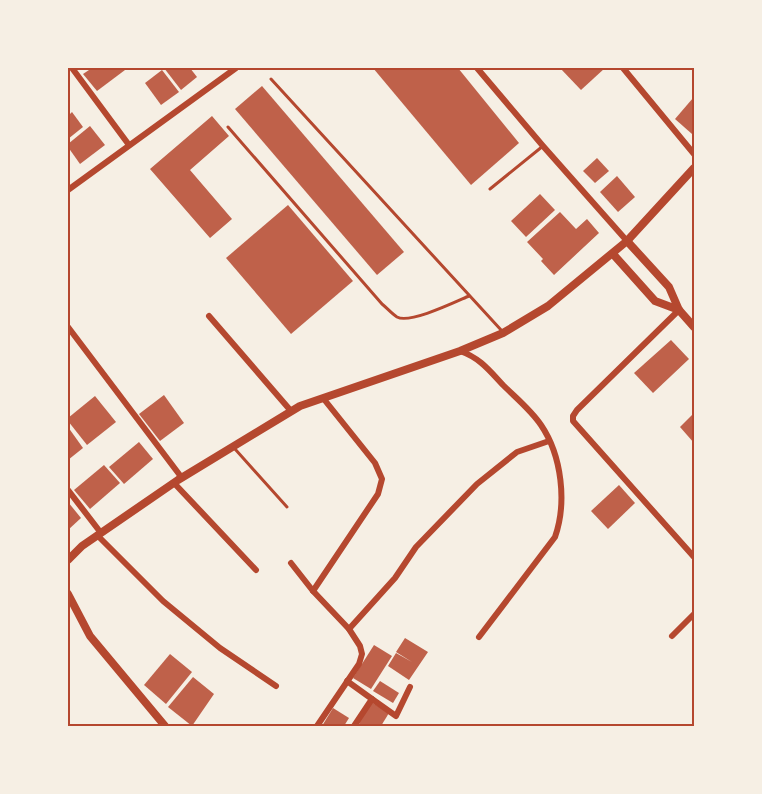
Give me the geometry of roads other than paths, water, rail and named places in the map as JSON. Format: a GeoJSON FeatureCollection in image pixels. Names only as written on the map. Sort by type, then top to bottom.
{"type":"FeatureCollection","features":[{"type":"Feature","properties":{"kind":"street"},"geometry":{"type":"LineString","coordinates":[[72,68],[129,145]]}},
{"type":"Feature","properties":{"kind":"street"},"geometry":{"type":"LineString","coordinates":[[68,190],[236,68]]}},
{"type":"Feature","properties":{"kind":"street"},"geometry":{"type":"LineString","coordinates":[[477,68],[669,287],[679,310],[694,327]]}},
{"type":"Feature","properties":{"kind":"street"},"geometry":{"type":"LineString","coordinates":[[623,68],[694,154]]}},
{"type":"Feature","properties":{"kind":"street"},"geometry":{"type":"LineString","coordinates":[[68,560],[82,546],[178,480],[291,411],[460,351],[503,333],[548,306],[627,241],[694,168]]}},
{"type":"Feature","properties":{"kind":"street"},"geometry":{"type":"LineString","coordinates":[[613,254],[655,301],[679,310]]}},
{"type":"Feature","properties":{"kind":"street"},"geometry":{"type":"LineString","coordinates":[[679,310],[577,410],[573,421],[694,557]]}},
{"type":"Feature","properties":{"kind":"street"},"geometry":{"type":"LineString","coordinates":[[209,316],[291,411]]}},
{"type":"Feature","properties":{"kind":"street"},"geometry":{"type":"LineString","coordinates":[[68,327],[178,480],[256,570]]}},
{"type":"Feature","properties":{"kind":"street"},"geometry":{"type":"LineString","coordinates":[[460,351],[476,356],[542,425],[559,470],[560,522],[555,537],[479,637]]}},
{"type":"Feature","properties":{"kind":"street"},"geometry":{"type":"LineString","coordinates":[[313,591],[378,494],[382,479],[375,463],[323,398]]}},
{"type":"Feature","properties":{"kind":"street"},"geometry":{"type":"LineString","coordinates":[[349,629],[395,578],[416,547],[477,484],[517,452],[549,441]]}},
{"type":"Feature","properties":{"kind":"street"},"geometry":{"type":"LineString","coordinates":[[68,490],[99,534],[163,601],[220,648],[276,686]]}},
{"type":"Feature","properties":{"kind":"street"},"geometry":{"type":"LineString","coordinates":[[291,563],[313,591],[349,629],[360,646],[362,654],[359,664],[317,726]]}},
{"type":"Feature","properties":{"kind":"street"},"geometry":{"type":"LineString","coordinates":[[68,594],[90,636],[165,726]]}},
{"type":"Feature","properties":{"kind":"street"},"geometry":{"type":"LineString","coordinates":[[672,636],[694,615]]}},
{"type":"Feature","properties":{"kind":"street"},"geometry":{"type":"LineString","coordinates":[[347,681],[396,716],[411,687]]}},
{"type":"Feature","properties":{"kind":"street"},"geometry":{"type":"LineString","coordinates":[[354,726],[372,699]]}},
{"type":"Feature","properties":{"kind":"lane"},"geometry":{"type":"LineString","coordinates":[[271,79],[503,333]]}},
{"type":"Feature","properties":{"kind":"lane"},"geometry":{"type":"LineString","coordinates":[[228,127],[382,304],[398,318],[407,319],[418,316],[470,296]]}},
{"type":"Feature","properties":{"kind":"lane"},"geometry":{"type":"LineString","coordinates":[[490,189],[543,146]]}},
{"type":"Feature","properties":{"kind":"lane"},"geometry":{"type":"LineString","coordinates":[[233,447],[287,507]]}}]}
